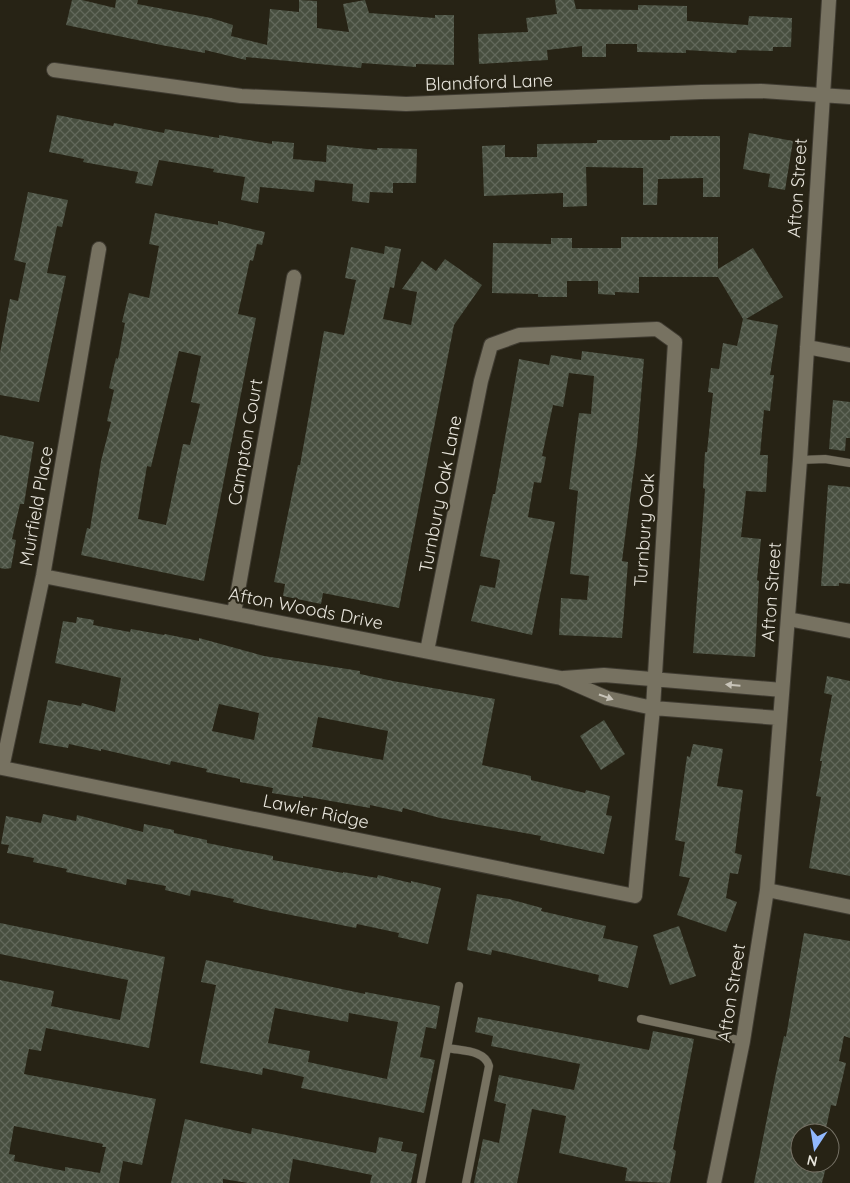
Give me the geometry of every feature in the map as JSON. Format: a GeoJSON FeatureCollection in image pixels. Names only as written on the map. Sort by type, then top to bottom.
{"type":"FeatureCollection","features":[{"type":"Feature","properties":{"kind":"street","name":"Afton Street"},"geometry":{"type":"LineString","coordinates":[[714,1183],[743,1041],[767,890],[800,460],[829,0]]}},
{"type":"Feature","properties":{"kind":"street","name":"Blandford Lane"},"geometry":{"type":"LineString","coordinates":[[54,70],[241,96],[406,104],[761,91],[822,93],[850,97]]}},
{"type":"Feature","properties":{"kind":"street","name":"Muirfield Place"},"geometry":{"type":"LineString","coordinates":[[2,768],[43,576],[99,249]]}},
{"type":"Feature","properties":{"kind":"street","name":"Campton Court"},"geometry":{"type":"LineString","coordinates":[[234,613],[294,277]]}},
{"type":"Feature","properties":{"kind":"street","name":"Turnbury Oak"},"geometry":{"type":"LineString","coordinates":[[491,345],[519,335],[657,329],[675,342],[653,708],[635,896],[622,893]]}},
{"type":"Feature","properties":{"kind":"street","name":"Turnbury Oak Lane"},"geometry":{"type":"LineString","coordinates":[[427,651],[481,381],[491,345]]}},
{"type":"Feature","properties":{"kind":"street"},"geometry":{"type":"LineString","coordinates":[[807,347],[850,355]]}},
{"type":"Feature","properties":{"kind":"street","name":"Afton Woods Drive"},"geometry":{"type":"LineString","coordinates":[[43,576],[561,678],[607,698],[653,708],[779,718]]}},
{"type":"Feature","properties":{"kind":"street"},"geometry":{"type":"LineString","coordinates":[[788,619],[850,631]]}},
{"type":"Feature","properties":{"kind":"street","name":"Afton Woods Drive"},"geometry":{"type":"LineString","coordinates":[[561,678],[604,675],[782,690]]}},
{"type":"Feature","properties":{"kind":"street","name":"Lawler Ridge"},"geometry":{"type":"LineString","coordinates":[[2,768],[622,893]]}},
{"type":"Feature","properties":{"kind":"street"},"geometry":{"type":"LineString","coordinates":[[767,890],[850,906]]}},
{"type":"Feature","properties":{"kind":"lane"},"geometry":{"type":"LineString","coordinates":[[800,460],[825,459],[850,463]]}},
{"type":"Feature","properties":{"kind":"lane"},"geometry":{"type":"LineString","coordinates":[[421,1183],[460,986]]}},
{"type":"Feature","properties":{"kind":"lane"},"geometry":{"type":"LineString","coordinates":[[641,1019],[743,1041]]}},
{"type":"Feature","properties":{"kind":"lane"},"geometry":{"type":"LineString","coordinates":[[448,1048],[482,1055],[487,1059],[489,1066],[466,1183]]}},
{"type":"Feature","properties":{"kind":"building"},"geometry":{"type":"Polygon","coordinates":[[[72,0],[82,0],[115,8],[116,0],[138,0],[137,4],[211,18],[233,25],[231,36],[267,45],[270,9],[299,12],[299,0],[317,1],[317,28],[349,32],[343,4],[365,0],[369,13],[435,18],[435,15],[454,15],[454,65],[416,64],[416,67],[362,63],[361,68],[246,57],[246,60],[205,50],[205,53],[66,25],[72,0]]]}},
{"type":"Feature","properties":{"kind":"building"},"geometry":{"type":"Polygon","coordinates":[[[555,0],[574,0],[576,9],[638,10],[638,5],[687,6],[687,21],[748,25],[749,16],[792,18],[791,47],[773,47],[773,51],[737,50],[736,53],[686,50],[686,53],[637,52],[637,44],[606,44],[606,57],[582,57],[582,46],[547,50],[548,60],[479,64],[478,34],[528,32],[526,18],[557,14],[555,0]]]}},
{"type":"Feature","properties":{"kind":"building"},"geometry":{"type":"Polygon","coordinates":[[[57,115],[113,126],[114,123],[164,133],[165,129],[219,138],[219,135],[272,144],[272,141],[294,143],[293,159],[326,162],[327,145],[377,150],[377,148],[417,149],[416,183],[393,183],[393,193],[370,192],[369,203],[352,201],[353,184],[315,180],[314,192],[260,187],[258,203],[241,200],[245,177],[213,172],[214,169],[159,160],[152,186],[135,183],[138,172],[83,162],[84,159],[49,152],[57,115]]]}},
{"type":"Feature","properties":{"kind":"building"},"geometry":{"type":"Polygon","coordinates":[[[749,133],[793,141],[785,190],[768,187],[770,174],[743,169],[749,133]]]}},
{"type":"Feature","properties":{"kind":"building"},"geometry":{"type":"Polygon","coordinates":[[[670,136],[720,136],[720,197],[703,197],[703,178],[658,179],[657,205],[643,205],[643,168],[586,167],[587,206],[563,207],[563,193],[484,196],[482,146],[505,145],[505,157],[537,157],[537,144],[597,143],[597,140],[670,140],[670,136]]]}},
{"type":"Feature","properties":{"kind":"building"},"geometry":{"type":"Polygon","coordinates":[[[28,192],[68,200],[62,227],[57,226],[47,273],[66,276],[39,402],[0,395],[0,353],[10,299],[18,301],[26,263],[14,260],[28,192]]]}},
{"type":"Feature","properties":{"kind":"building"},"geometry":{"type":"Polygon","coordinates":[[[155,213],[218,225],[218,221],[265,232],[262,245],[257,244],[253,261],[250,260],[238,314],[256,318],[204,581],[81,555],[87,528],[90,529],[101,461],[111,422],[107,421],[114,390],[109,388],[116,358],[118,359],[125,323],[122,322],[129,293],[149,298],[159,246],[149,244],[155,213]],[[179,351],[151,467],[147,466],[138,519],[166,525],[183,444],[190,445],[200,404],[191,402],[201,356],[179,351]]]}},
{"type":"Feature","properties":{"kind":"building"},"geometry":{"type":"Polygon","coordinates":[[[621,237],[718,237],[718,269],[753,248],[783,297],[746,319],[778,325],[770,375],[774,375],[770,411],[764,410],[760,455],[768,455],[766,492],[746,491],[741,537],[761,539],[757,580],[759,581],[755,657],[693,653],[705,489],[703,488],[705,452],[707,452],[713,393],[708,392],[711,368],[719,369],[723,343],[737,346],[743,319],[718,277],[639,277],[639,293],[615,292],[615,295],[598,294],[598,281],[567,281],[567,297],[538,297],[538,294],[492,293],[493,243],[551,244],[551,238],[572,238],[572,248],[621,248],[621,237]]]}},
{"type":"Feature","properties":{"kind":"building"},"geometry":{"type":"Polygon","coordinates":[[[385,246],[401,249],[394,288],[390,287],[383,319],[411,325],[417,292],[402,289],[422,261],[436,271],[445,259],[482,285],[454,325],[399,608],[323,593],[321,604],[283,596],[285,584],[274,582],[298,465],[300,465],[324,331],[344,335],[356,280],[345,278],[351,247],[384,254],[385,246]]]}},
{"type":"Feature","properties":{"kind":"building"},"geometry":{"type":"Polygon","coordinates":[[[582,351],[644,359],[637,445],[622,561],[628,562],[622,638],[559,635],[561,598],[587,600],[589,576],[570,574],[578,491],[569,489],[579,413],[591,414],[594,376],[569,373],[563,407],[553,405],[542,456],[546,457],[541,483],[534,482],[528,517],[555,522],[532,635],[471,621],[480,585],[495,588],[500,560],[480,556],[493,494],[495,494],[519,359],[549,365],[551,355],[581,360],[582,351]]]}},
{"type":"Feature","properties":{"kind":"building"},"geometry":{"type":"Polygon","coordinates":[[[833,400],[850,402],[850,438],[846,438],[845,451],[829,449],[833,400]]]}},
{"type":"Feature","properties":{"kind":"building"},"geometry":{"type":"Polygon","coordinates":[[[0,435],[34,442],[24,504],[20,504],[12,539],[16,540],[11,568],[5,569],[0,568],[0,435]]]}},
{"type":"Feature","properties":{"kind":"building"},"geometry":{"type":"Polygon","coordinates":[[[828,485],[850,487],[850,584],[839,583],[839,586],[821,586],[828,485]]]}},
{"type":"Feature","properties":{"kind":"building"},"geometry":{"type":"Polygon","coordinates":[[[77,617],[94,620],[93,625],[130,632],[131,629],[199,641],[199,638],[264,656],[360,671],[360,674],[393,681],[495,699],[482,765],[531,776],[531,780],[585,793],[586,790],[610,796],[606,815],[612,816],[604,854],[540,840],[541,836],[440,818],[403,808],[402,812],[370,805],[370,808],[303,796],[303,798],[272,793],[273,788],[240,782],[240,779],[206,772],[207,769],[171,761],[170,765],[101,749],[101,751],[69,744],[68,748],[39,743],[48,700],[81,706],[82,703],[115,712],[121,678],[55,663],[63,621],[76,623],[77,617]],[[219,704],[212,731],[254,740],[259,713],[219,704]],[[318,717],[312,747],[383,760],[388,731],[318,717]]]}},
{"type":"Feature","properties":{"kind":"building"},"geometry":{"type":"Polygon","coordinates":[[[827,676],[850,681],[850,876],[809,868],[821,797],[816,796],[822,761],[820,761],[832,695],[824,693],[827,676]]]}},
{"type":"Feature","properties":{"kind":"building"},"geometry":{"type":"Polygon","coordinates":[[[604,720],[625,754],[601,770],[580,736],[604,720]]]}},
{"type":"Feature","properties":{"kind":"building"},"geometry":{"type":"Polygon","coordinates":[[[693,744],[723,749],[717,786],[743,790],[735,853],[742,855],[738,874],[730,873],[726,898],[737,902],[726,932],[677,915],[690,878],[679,876],[685,842],[675,840],[687,756],[690,757],[693,744]]]}},
{"type":"Feature","properties":{"kind":"building"},"geometry":{"type":"Polygon","coordinates":[[[43,814],[76,821],[77,815],[143,832],[144,824],[174,830],[174,833],[207,840],[207,843],[273,856],[273,860],[377,878],[378,875],[441,888],[428,944],[398,937],[399,933],[357,924],[356,928],[266,910],[233,902],[234,899],[191,890],[190,896],[165,890],[166,886],[127,879],[126,885],[66,872],[67,869],[33,862],[34,858],[7,853],[9,845],[1,844],[6,816],[41,823],[43,814]]]}},
{"type":"Feature","properties":{"kind":"building"},"geometry":{"type":"Polygon","coordinates":[[[477,894],[509,899],[542,908],[541,911],[606,926],[603,938],[638,946],[628,988],[598,981],[599,975],[492,950],[491,955],[467,950],[477,894]]]}},
{"type":"Feature","properties":{"kind":"building"},"geometry":{"type":"Polygon","coordinates":[[[0,923],[165,957],[149,1048],[46,1028],[41,1051],[29,1049],[24,1074],[156,1099],[142,1165],[123,1161],[119,1183],[0,1183],[0,980],[54,991],[51,1006],[120,1020],[128,980],[0,954],[0,923]],[[14,1126],[9,1154],[15,1155],[14,1161],[65,1171],[65,1167],[100,1173],[106,1147],[102,1147],[103,1144],[14,1126]]]}},
{"type":"Feature","properties":{"kind":"building"},"geometry":{"type":"Polygon","coordinates":[[[679,926],[696,976],[670,985],[653,935],[679,926]]]}},
{"type":"Feature","properties":{"kind":"building"},"geometry":{"type":"Polygon","coordinates":[[[804,933],[850,941],[850,1038],[844,1036],[839,1061],[846,1063],[836,1106],[831,1105],[827,1123],[790,1123],[790,1173],[824,1173],[822,1183],[754,1183],[784,1036],[786,1037],[804,933]]]}},
{"type":"Feature","properties":{"kind":"building"},"geometry":{"type":"Polygon","coordinates":[[[206,960],[365,994],[365,992],[440,1006],[436,1029],[426,1027],[420,1057],[435,1060],[424,1113],[301,1088],[304,1077],[263,1068],[262,1075],[200,1063],[216,985],[201,982],[206,960]],[[275,1008],[268,1043],[310,1051],[308,1062],[387,1079],[398,1022],[349,1013],[348,1022],[275,1008]]]}},
{"type":"Feature","properties":{"kind":"building"},"geometry":{"type":"Polygon","coordinates":[[[478,1017],[649,1050],[653,1031],[694,1039],[673,1149],[676,1151],[670,1183],[625,1181],[627,1168],[559,1153],[566,1116],[532,1109],[517,1183],[474,1183],[483,1139],[499,1143],[506,1104],[494,1101],[499,1075],[574,1090],[580,1064],[491,1046],[493,1036],[475,1032],[478,1017]]]}},
{"type":"Feature","properties":{"kind":"building"},"geometry":{"type":"Polygon","coordinates":[[[185,1119],[251,1134],[252,1128],[376,1153],[379,1137],[403,1142],[401,1151],[417,1154],[411,1183],[370,1183],[372,1175],[293,1159],[289,1183],[248,1183],[223,1179],[223,1183],[171,1183],[185,1119]]]}}]}
